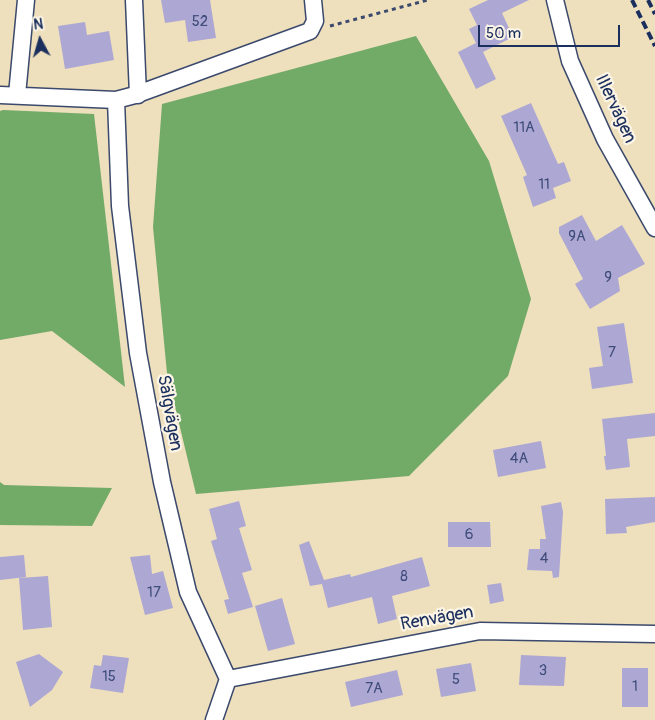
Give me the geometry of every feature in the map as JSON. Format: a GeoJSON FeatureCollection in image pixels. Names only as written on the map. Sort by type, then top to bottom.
{"type":"FeatureCollection","features":[{"type":"Feature","properties":{"kind":"street"},"geometry":{"type":"LineString","coordinates":[[17,96],[26,0]]}},
{"type":"Feature","properties":{"kind":"street"},"geometry":{"type":"LineString","coordinates":[[134,0],[138,95]]}},
{"type":"Feature","properties":{"kind":"street"},"geometry":{"type":"LineString","coordinates":[[0,95],[116,100],[138,95],[310,31],[315,22],[313,0]]}},
{"type":"Feature","properties":{"kind":"street","name":"Illervägen"},"geometry":{"type":"LineString","coordinates":[[555,0],[574,70],[605,139],[655,228]]}},
{"type":"Feature","properties":{"kind":"street","name":"Sälgvägen"},"geometry":{"type":"LineString","coordinates":[[116,100],[120,206],[136,333],[162,482],[188,592],[228,679]]}},
{"type":"Feature","properties":{"kind":"street","name":"Renvägen"},"geometry":{"type":"LineString","coordinates":[[228,679],[480,631],[655,634]]}},
{"type":"Feature","properties":{"kind":"street"},"geometry":{"type":"LineString","coordinates":[[214,720],[228,679]]}},
{"type":"Feature","properties":{"kind":"path"},"geometry":{"type":"LineString","coordinates":[[310,31],[428,0]]}},
{"type":"Feature","properties":{"kind":"green space"},"geometry":{"type":"Polygon","coordinates":[[[416,36],[489,161],[531,299],[508,376],[409,476],[196,494],[167,373],[153,227],[162,104],[416,36]]]}},
{"type":"Feature","properties":{"kind":"green space"},"geometry":{"type":"Polygon","coordinates":[[[0,111],[94,114],[125,387],[52,331],[0,340],[0,111]]]}},
{"type":"Feature","properties":{"kind":"green space"},"geometry":{"type":"Polygon","coordinates":[[[0,482],[4,485],[112,488],[92,526],[0,525],[0,482]]]}},
{"type":"Feature","properties":{"kind":"building"},"geometry":{"type":"Polygon","coordinates":[[[161,0],[210,0],[216,38],[188,42],[185,20],[165,23],[161,0]]]}},
{"type":"Feature","properties":{"kind":"building"},"geometry":{"type":"Polygon","coordinates":[[[488,0],[529,0],[502,13],[513,37],[483,52],[496,79],[476,89],[458,52],[476,43],[469,29],[477,25],[469,9],[488,0]]]}},
{"type":"Feature","properties":{"kind":"building"},"geometry":{"type":"Polygon","coordinates":[[[85,22],[87,35],[109,31],[114,60],[65,69],[58,26],[85,22]]]}},
{"type":"Feature","properties":{"kind":"building"},"geometry":{"type":"Polygon","coordinates":[[[531,103],[558,164],[564,162],[571,181],[553,188],[556,198],[533,207],[523,177],[527,175],[501,116],[531,103]]]}},
{"type":"Feature","properties":{"kind":"building"},"geometry":{"type":"Polygon","coordinates":[[[582,215],[596,241],[622,225],[645,264],[618,278],[620,291],[590,309],[575,284],[583,279],[559,233],[559,227],[582,215]]]}},
{"type":"Feature","properties":{"kind":"building"},"geometry":{"type":"Polygon","coordinates":[[[624,323],[633,383],[592,389],[589,368],[603,366],[597,327],[624,323]]]}},
{"type":"Feature","properties":{"kind":"building"},"geometry":{"type":"Polygon","coordinates":[[[655,413],[655,436],[627,439],[630,467],[606,470],[602,419],[655,413]]]}},
{"type":"Feature","properties":{"kind":"building"},"geometry":{"type":"Polygon","coordinates":[[[541,441],[546,468],[498,477],[493,450],[541,441]]]}},
{"type":"Feature","properties":{"kind":"building"},"geometry":{"type":"Polygon","coordinates":[[[655,497],[655,522],[626,527],[627,533],[606,534],[605,499],[655,497]]]}},
{"type":"Feature","properties":{"kind":"building"},"geometry":{"type":"Polygon","coordinates":[[[239,501],[246,526],[239,528],[252,570],[242,573],[253,607],[228,614],[224,600],[229,599],[211,541],[217,539],[209,509],[239,501]]]}},
{"type":"Feature","properties":{"kind":"building"},"geometry":{"type":"Polygon","coordinates":[[[561,502],[563,512],[559,577],[553,578],[552,571],[527,570],[529,549],[540,549],[540,539],[546,539],[541,506],[561,502]]]}},
{"type":"Feature","properties":{"kind":"building"},"geometry":{"type":"Polygon","coordinates":[[[448,522],[490,522],[491,547],[448,547],[448,522]]]}},
{"type":"Feature","properties":{"kind":"building"},"geometry":{"type":"Polygon","coordinates":[[[309,541],[324,580],[350,574],[351,577],[422,557],[430,586],[392,596],[397,619],[378,624],[372,597],[328,608],[322,584],[310,586],[299,545],[309,541]]]}},
{"type":"Feature","properties":{"kind":"building"},"geometry":{"type":"Polygon","coordinates":[[[24,555],[26,577],[0,580],[0,557],[24,555]]]}},
{"type":"Feature","properties":{"kind":"building"},"geometry":{"type":"Polygon","coordinates":[[[150,555],[152,574],[163,571],[173,608],[145,615],[130,557],[150,555]]]}},
{"type":"Feature","properties":{"kind":"building"},"geometry":{"type":"Polygon","coordinates":[[[48,576],[52,627],[23,630],[19,578],[48,576]]]}},
{"type":"Feature","properties":{"kind":"building"},"geometry":{"type":"Polygon","coordinates":[[[501,583],[504,601],[490,604],[487,585],[501,583]]]}},
{"type":"Feature","properties":{"kind":"building"},"geometry":{"type":"Polygon","coordinates":[[[282,598],[295,644],[268,651],[255,606],[282,598]]]}},
{"type":"Feature","properties":{"kind":"building"},"geometry":{"type":"Polygon","coordinates":[[[39,654],[63,672],[52,690],[30,707],[16,662],[39,654]]]}},
{"type":"Feature","properties":{"kind":"building"},"geometry":{"type":"Polygon","coordinates":[[[103,655],[129,658],[123,693],[90,688],[94,665],[101,666],[103,655]]]}},
{"type":"Feature","properties":{"kind":"building"},"geometry":{"type":"Polygon","coordinates":[[[521,655],[566,657],[564,686],[519,685],[521,655]]]}},
{"type":"Feature","properties":{"kind":"building"},"geometry":{"type":"Polygon","coordinates":[[[471,663],[476,691],[441,697],[436,669],[471,663]]]}},
{"type":"Feature","properties":{"kind":"building"},"geometry":{"type":"Polygon","coordinates":[[[622,668],[648,668],[648,707],[622,707],[622,668]]]}},
{"type":"Feature","properties":{"kind":"building"},"geometry":{"type":"Polygon","coordinates":[[[397,670],[403,695],[351,707],[345,682],[397,670]]]}},
{"type":"Feature","properties":{"kind":"railway"},"geometry":{"type":"LineString","coordinates":[[632,0],[655,46]]}},
{"type":"Feature","properties":{"kind":"railway"},"geometry":{"type":"LineString","coordinates":[[648,0],[655,14]]}}]}
